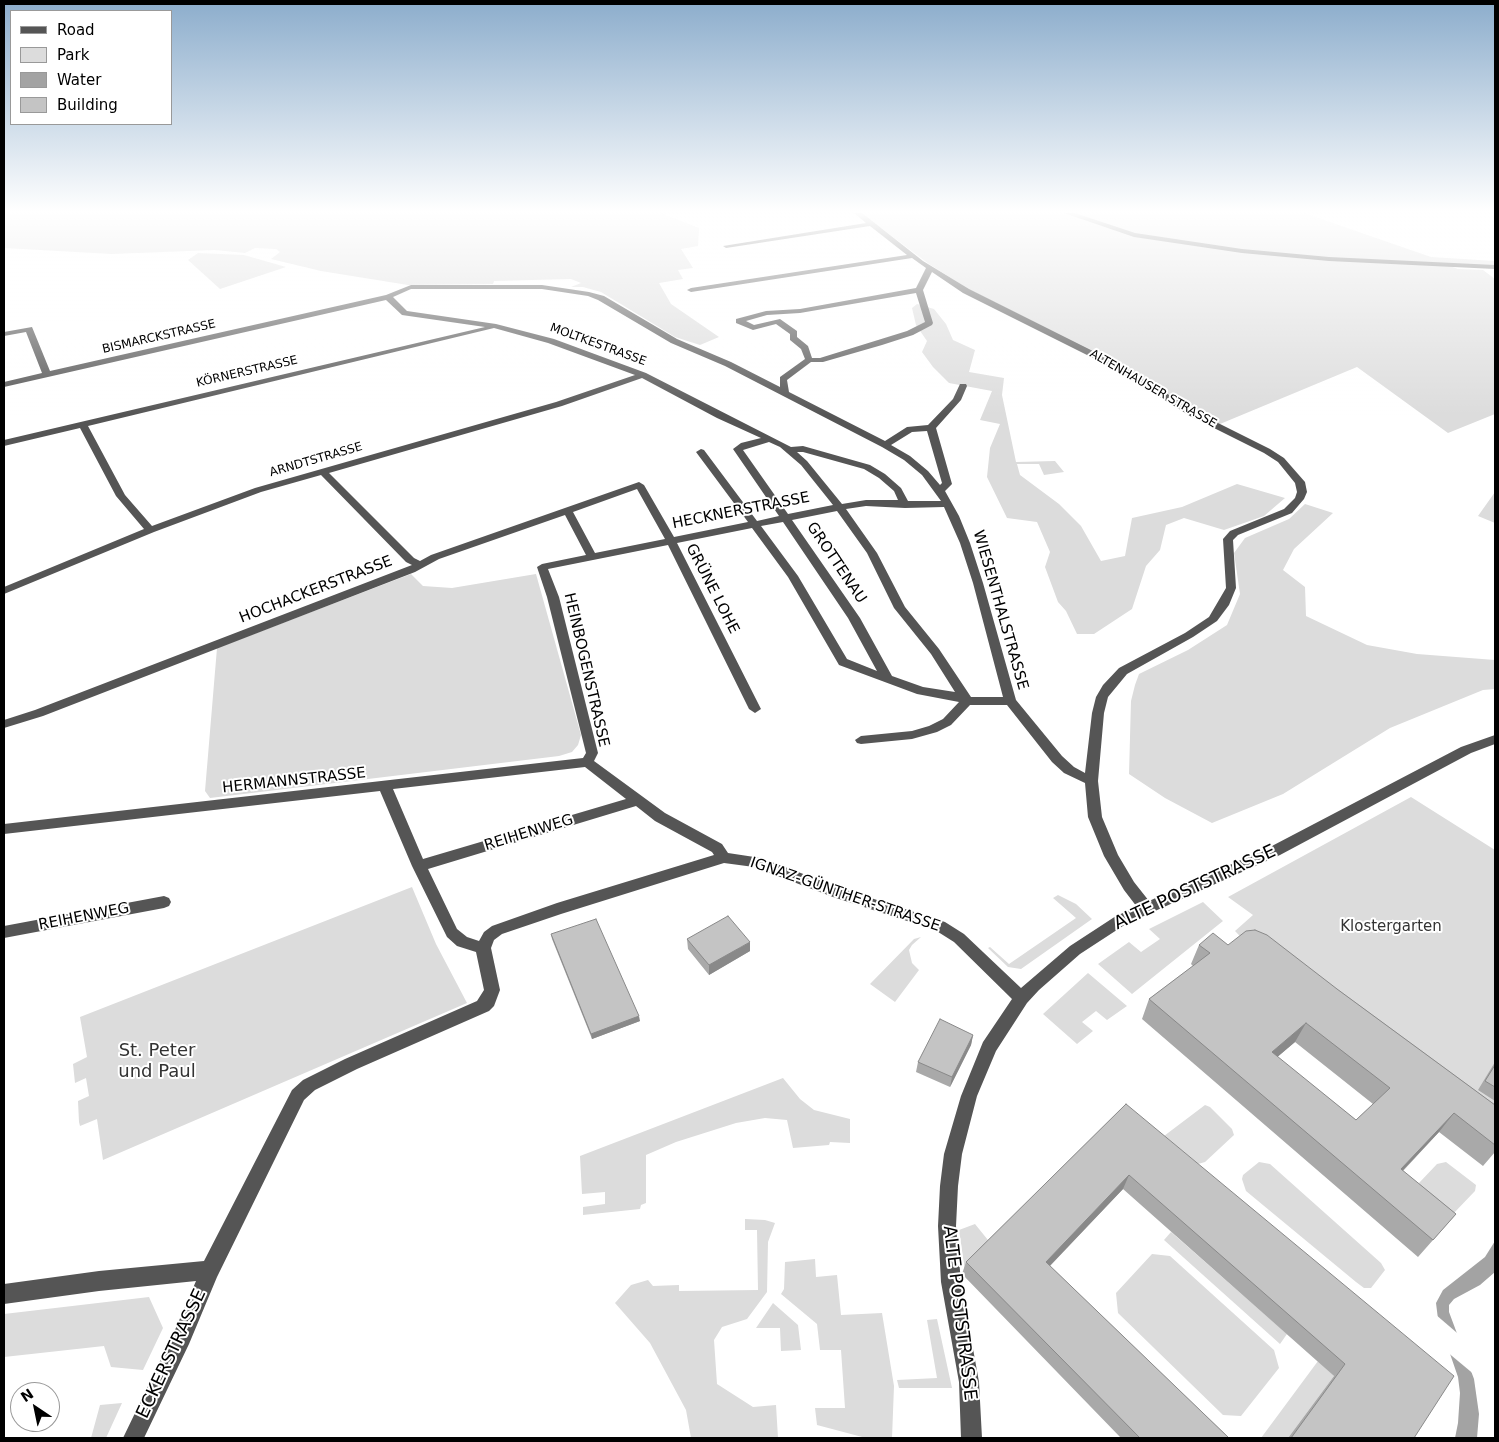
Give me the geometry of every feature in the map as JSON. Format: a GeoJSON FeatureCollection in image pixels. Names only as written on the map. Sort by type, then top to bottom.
{"type":"FeatureCollection","features":[{"type":"Feature","properties":{"kind":"street"},"geometry":{"type":"LineString","coordinates":[[691,290],[754,280]]}},
{"type":"Feature","properties":{"kind":"street"},"geometry":{"type":"LineString","coordinates":[[785,394],[783,380],[809,360],[820,360],[910,334],[929,323],[919,290],[924,280]]}},
{"type":"Feature","properties":{"kind":"street","name":"ALTENHAUSER STRASSE"},"geometry":{"type":"LineString","coordinates":[[949,280],[966,291],[1120,368],[1187,410],[1267,451],[1281,460],[1300,482],[1302,492],[1300,499],[1288,511],[1234,533],[1228,539],[1231,588],[1223,606],[1213,618],[1189,635],[1131,666],[1107,688],[1098,713],[1091,780]]}},
{"type":"Feature","properties":{"kind":"street","name":"BISMARCKSTRASSE"},"geometry":{"type":"LineString","coordinates":[[4,384],[388,297],[401,290],[424,286],[542,287],[570,291]]}},
{"type":"Feature","properties":{"kind":"street"},"geometry":{"type":"LineString","coordinates":[[809,360],[805,348],[792,338],[794,333],[777,322],[753,328],[739,321],[766,313],[800,311],[919,290]]}},
{"type":"Feature","properties":{"kind":"street","name":"WIESENTHALSTRASSE"},"geometry":{"type":"LineString","coordinates":[[570,291],[593,295],[608,301],[674,341],[728,364],[885,444],[913,463],[940,491],[965,543],[978,583],[1010,702],[1057,759],[1069,770],[1091,780]]}},
{"type":"Feature","properties":{"kind":"street","name":"MOLTKESTRASSE"},"geometry":{"type":"LineString","coordinates":[[388,297],[407,314],[496,326],[551,341],[643,374],[714,413],[790,450],[804,463],[840,507]]}},
{"type":"Feature","properties":{"kind":"street","name":"KÖRNERSTRASSE"},"geometry":{"type":"LineString","coordinates":[[4,443],[496,326]]}},
{"type":"Feature","properties":{"kind":"street"},"geometry":{"type":"LineString","coordinates":[[4,334],[28,329],[47,374]]}},
{"type":"Feature","properties":{"kind":"street","name":"ARNDTSTRASSE"},"geometry":{"type":"LineString","coordinates":[[4,591],[150,530],[258,490],[559,404],[643,374]]}},
{"type":"Feature","properties":{"kind":"street"},"geometry":{"type":"LineString","coordinates":[[885,444],[910,429],[931,428],[957,400],[963,386]]}},
{"type":"Feature","properties":{"kind":"street"},"geometry":{"type":"LineString","coordinates":[[83,424],[121,496],[150,530]]}},
{"type":"Feature","properties":{"kind":"street"},"geometry":{"type":"LineString","coordinates":[[931,428],[947,484],[940,491]]}},
{"type":"Feature","properties":{"kind":"street","name":"GROTTENAU"},"geometry":{"type":"LineString","coordinates":[[770,439],[744,445],[738,449],[854,618],[887,677]]}},
{"type":"Feature","properties":{"kind":"street","name":"MOLTKESTRASSE"},"geometry":{"type":"LineString","coordinates":[[790,450],[803,449],[867,467],[882,476],[898,490],[905,505]]}},
{"type":"Feature","properties":{"kind":"street"},"geometry":{"type":"LineString","coordinates":[[701,452],[793,576],[843,662],[920,691],[957,696],[967,701],[1010,702]]}},
{"type":"Feature","properties":{"kind":"street"},"geometry":{"type":"LineString","coordinates":[[322,471],[410,560],[419,564]]}},
{"type":"Feature","properties":{"kind":"street","name":"HOCHACKERSTRASSE"},"geometry":{"type":"LineString","coordinates":[[4,724],[39,713],[411,570],[419,564],[639,485]]}},
{"type":"Feature","properties":{"kind":"street","name":"GRÜNE LOHE"},"geometry":{"type":"LineString","coordinates":[[639,485],[671,541],[755,709]]}},
{"type":"Feature","properties":{"kind":"street","name":"HECKNERSTRASSE"},"geometry":{"type":"LineString","coordinates":[[542,567],[840,507],[866,503],[905,505],[947,504]]}},
{"type":"Feature","properties":{"kind":"street"},"geometry":{"type":"LineString","coordinates":[[840,507],[872,554],[900,608],[935,652],[967,701]]}},
{"type":"Feature","properties":{"kind":"street"},"geometry":{"type":"LineString","coordinates":[[568,510],[592,557]]}},
{"type":"Feature","properties":{"kind":"street","name":"HEINBOGENSTRASSE"},"geometry":{"type":"LineString","coordinates":[[542,567],[555,604],[592,753],[588,762],[660,817],[717,848],[724,858]]}},
{"type":"Feature","properties":{"kind":"street"},"geometry":{"type":"LineString","coordinates":[[861,740],[912,735],[933,729],[947,722],[967,701]]}},
{"type":"Feature","properties":{"kind":"street","name":"ALTE POSTSTRASSE"},"geometry":{"type":"LineString","coordinates":[[972,1438],[969,1382],[951,1282],[947,1226],[949,1186],[957,1137],[976,1079],[995,1036],[1021,998],[1033,985],[1075,950],[1121,920],[1274,851],[1470,748],[1495,739]]}},
{"type":"Feature","properties":{"kind":"street","name":"HERMANNSTRASSE"},"geometry":{"type":"LineString","coordinates":[[4,829],[385,787],[588,762]]}},
{"type":"Feature","properties":{"kind":"street"},"geometry":{"type":"LineString","coordinates":[[1091,780],[1095,817],[1111,856],[1129,886],[1146,908]]}},
{"type":"Feature","properties":{"kind":"street"},"geometry":{"type":"LineString","coordinates":[[4,1294],[99,1281],[210,1270],[298,1094],[309,1085],[483,1006],[488,1001],[492,990],[483,948],[462,942],[452,933],[419,866],[385,787]]}},
{"type":"Feature","properties":{"kind":"street","name":"REIHENWEG"},"geometry":{"type":"LineString","coordinates":[[419,866],[638,800]]}},
{"type":"Feature","properties":{"kind":"street","name":"IGNAZ-GÜNTHER-STRASSE"},"geometry":{"type":"LineString","coordinates":[[483,948],[489,936],[513,923],[686,868],[724,858],[740,859],[756,862],[838,893],[940,926],[959,938],[1021,998]]}},
{"type":"Feature","properties":{"kind":"street","name":"REIHENWEG"},"geometry":{"type":"LineString","coordinates":[[4,932],[164,902]]}},
{"type":"Feature","properties":{"kind":"street","name":"ECKERSTRASSE"},"geometry":{"type":"LineString","coordinates":[[133,1438],[182,1337],[210,1270]]}},
{"type":"Feature","properties":{"kind":"green space"},"geometry":{"type":"Polygon","coordinates":[[[210,280],[246,280],[220,289],[210,280]]]}},
{"type":"Feature","properties":{"kind":"green space"},"geometry":{"type":"Polygon","coordinates":[[[379,280],[521,280],[494,281],[493,284],[408,285],[379,280]]]}},
{"type":"Feature","properties":{"kind":"green space"},"geometry":{"type":"Polygon","coordinates":[[[574,280],[675,280],[659,283],[671,304],[719,337],[700,345],[675,337],[601,292],[583,287],[571,287],[581,283],[574,280]]]}},
{"type":"Feature","properties":{"kind":"green space"},"geometry":{"type":"Polygon","coordinates":[[[955,280],[1495,280],[1495,414],[1448,433],[1357,367],[1220,424],[1187,407],[1112,360],[970,290],[955,280]]]}},
{"type":"Feature","properties":{"kind":"green space"},"geometry":{"type":"Polygon","coordinates":[[[917,304],[934,309],[946,324],[953,340],[975,350],[969,372],[1004,378],[1002,395],[1016,462],[1055,461],[1064,472],[1044,475],[1039,464],[1017,464],[1020,475],[1059,504],[1081,526],[1101,561],[1125,556],[1132,518],[1182,507],[1237,484],[1285,498],[1264,516],[1224,530],[1184,518],[1166,525],[1160,550],[1146,566],[1132,609],[1094,634],[1077,634],[1066,611],[1058,602],[1045,567],[1050,552],[1037,522],[1007,518],[987,477],[990,448],[1000,424],[980,420],[992,391],[949,383],[933,367],[922,352],[927,341],[916,325],[912,308],[917,304]]]}},
{"type":"Feature","properties":{"kind":"green space"},"geometry":{"type":"Polygon","coordinates":[[[1495,492],[1495,523],[1478,516],[1495,492]]]}},
{"type":"Feature","properties":{"kind":"green space"},"geometry":{"type":"Polygon","coordinates":[[[1305,504],[1333,513],[1294,549],[1283,570],[1305,587],[1306,616],[1367,645],[1417,654],[1495,660],[1495,689],[1483,690],[1390,728],[1283,794],[1212,823],[1165,798],[1129,774],[1131,701],[1135,685],[1139,674],[1188,650],[1227,625],[1240,594],[1234,553],[1245,538],[1289,519],[1305,504]]]}},
{"type":"Feature","properties":{"kind":"green space"},"geometry":{"type":"Polygon","coordinates":[[[411,574],[423,586],[452,588],[536,574],[581,735],[578,745],[572,752],[559,756],[210,798],[205,791],[217,648],[411,574]]]}},
{"type":"Feature","properties":{"kind":"green space","name":"Klostergarten"},"geometry":{"type":"Polygon","coordinates":[[[1411,797],[1495,850],[1495,1135],[1257,954],[1235,931],[1253,915],[1228,897],[1411,797]]]}},
{"type":"Feature","properties":{"kind":"green space","name":"St. Peter und Paul"},"geometry":{"type":"Polygon","coordinates":[[[412,887],[436,944],[467,1003],[103,1160],[97,1119],[80,1126],[79,1122],[78,1101],[89,1096],[86,1078],[75,1083],[73,1064],[87,1057],[80,1017],[412,887]]]}},
{"type":"Feature","properties":{"kind":"green space"},"geometry":{"type":"Polygon","coordinates":[[[1058,895],[1076,904],[1092,919],[1021,969],[1008,967],[988,948],[990,947],[1009,964],[1076,918],[1053,898],[1058,895]]]}},
{"type":"Feature","properties":{"kind":"green space"},"geometry":{"type":"Polygon","coordinates":[[[1203,902],[1223,921],[1132,994],[1098,964],[1129,942],[1141,952],[1160,939],[1149,929],[1203,902]]]}},
{"type":"Feature","properties":{"kind":"green space"},"geometry":{"type":"Polygon","coordinates":[[[921,937],[909,950],[912,963],[919,970],[895,1002],[870,984],[914,939],[921,937]]]}},
{"type":"Feature","properties":{"kind":"green space"},"geometry":{"type":"Polygon","coordinates":[[[1088,973],[1127,1006],[1107,1020],[1096,1011],[1082,1022],[1093,1031],[1077,1044],[1043,1014],[1088,973]]]}},
{"type":"Feature","properties":{"kind":"green space"},"geometry":{"type":"Polygon","coordinates":[[[783,1078],[800,1099],[814,1110],[850,1119],[850,1143],[830,1142],[829,1145],[793,1148],[787,1120],[765,1118],[736,1123],[676,1142],[646,1155],[646,1203],[641,1205],[640,1209],[583,1215],[583,1207],[605,1204],[605,1192],[582,1194],[580,1156],[783,1078]]]}},
{"type":"Feature","properties":{"kind":"green space"},"geometry":{"type":"Polygon","coordinates":[[[1205,1105],[1210,1107],[1232,1129],[1234,1135],[1205,1162],[1198,1164],[1164,1136],[1205,1105]]]}},
{"type":"Feature","properties":{"kind":"green space"},"geometry":{"type":"Polygon","coordinates":[[[1259,1162],[1270,1164],[1381,1263],[1385,1270],[1371,1288],[1364,1288],[1356,1282],[1246,1191],[1242,1179],[1243,1175],[1259,1162]]]}},
{"type":"Feature","properties":{"kind":"green space"},"geometry":{"type":"Polygon","coordinates":[[[1446,1162],[1476,1185],[1475,1191],[1453,1214],[1420,1187],[1419,1183],[1437,1164],[1446,1162]]]}},
{"type":"Feature","properties":{"kind":"green space"},"geometry":{"type":"Polygon","coordinates":[[[745,1219],[765,1220],[775,1223],[768,1242],[767,1292],[747,1319],[722,1327],[714,1340],[717,1384],[753,1407],[776,1405],[778,1438],[691,1438],[686,1410],[650,1343],[615,1303],[631,1285],[648,1280],[653,1286],[679,1285],[679,1291],[758,1290],[757,1230],[745,1230],[745,1219]]]}},
{"type":"Feature","properties":{"kind":"green space"},"geometry":{"type":"Polygon","coordinates":[[[975,1224],[992,1245],[965,1271],[959,1230],[975,1224]]]}},
{"type":"Feature","properties":{"kind":"green space"},"geometry":{"type":"Polygon","coordinates":[[[1171,1232],[1287,1334],[1280,1344],[1164,1240],[1171,1232]]]}},
{"type":"Feature","properties":{"kind":"green space"},"geometry":{"type":"Polygon","coordinates":[[[1152,1254],[1170,1256],[1274,1350],[1279,1368],[1241,1416],[1223,1415],[1118,1313],[1116,1293],[1152,1254]]]}},
{"type":"Feature","properties":{"kind":"green space"},"geometry":{"type":"Polygon","coordinates":[[[815,1259],[816,1277],[837,1275],[841,1315],[882,1313],[894,1386],[892,1438],[866,1438],[817,1425],[815,1408],[845,1408],[841,1350],[820,1350],[817,1324],[781,1294],[784,1289],[785,1262],[815,1259]]]}},
{"type":"Feature","properties":{"kind":"green space"},"geometry":{"type":"Polygon","coordinates":[[[149,1297],[163,1328],[143,1370],[111,1367],[104,1346],[4,1357],[4,1314],[149,1297]]]}},
{"type":"Feature","properties":{"kind":"green space"},"geometry":{"type":"Polygon","coordinates":[[[773,1303],[798,1325],[801,1350],[781,1351],[780,1328],[756,1328],[773,1303]]]}},
{"type":"Feature","properties":{"kind":"green space"},"geometry":{"type":"Polygon","coordinates":[[[937,1319],[952,1388],[899,1388],[897,1380],[937,1378],[927,1320],[937,1319]]]}},
{"type":"Feature","properties":{"kind":"green space"},"geometry":{"type":"Polygon","coordinates":[[[1318,1361],[1334,1376],[1288,1438],[1261,1438],[1318,1361]]]}},
{"type":"Feature","properties":{"kind":"green space"},"geometry":{"type":"Polygon","coordinates":[[[122,1403],[106,1438],[91,1438],[100,1405],[122,1403]]]}},
{"type":"Feature","properties":{"kind":"water"},"geometry":{"type":"Polygon","coordinates":[[[1495,1241],[1495,1272],[1480,1285],[1454,1299],[1449,1305],[1449,1312],[1474,1379],[1479,1414],[1477,1438],[1455,1438],[1460,1393],[1458,1377],[1438,1319],[1436,1303],[1443,1290],[1485,1257],[1495,1241]]]}},
{"type":"Feature","properties":{"kind":"pier"},"geometry":{"type":"Polygon","coordinates":[[[1435,1314],[1463,1338],[1476,1376],[1446,1351],[1435,1314]]]}},
{"type":"Feature","properties":{"kind":"building"},"geometry":{"type":"Polygon","coordinates":[[[728,916],[750,942],[709,965],[687,939],[728,916]]]}},
{"type":"Feature","properties":{"kind":"building"},"geometry":{"type":"Polygon","coordinates":[[[596,919],[639,1016],[591,1034],[551,934],[596,919]]]}},
{"type":"Feature","properties":{"kind":"building"},"geometry":{"type":"Polygon","coordinates":[[[1255,930],[1267,935],[1495,1105],[1495,1145],[1454,1113],[1401,1169],[1456,1214],[1433,1240],[1149,999],[1210,953],[1199,945],[1213,933],[1228,945],[1246,931],[1255,930]],[[1306,1023],[1272,1052],[1356,1120],[1390,1088],[1306,1023]]]}},
{"type":"Feature","properties":{"kind":"building"},"geometry":{"type":"Polygon","coordinates":[[[940,1019],[973,1035],[952,1077],[918,1062],[940,1019]]]}},
{"type":"Feature","properties":{"kind":"building"},"geometry":{"type":"Polygon","coordinates":[[[1495,1065],[1495,1087],[1485,1081],[1495,1065]]]}},
{"type":"Feature","properties":{"kind":"building"},"geometry":{"type":"Polygon","coordinates":[[[1126,1104],[1454,1376],[1414,1438],[1291,1438],[1345,1364],[1129,1175],[1046,1262],[1229,1438],[1140,1438],[966,1262],[1126,1104]]]}}]}
